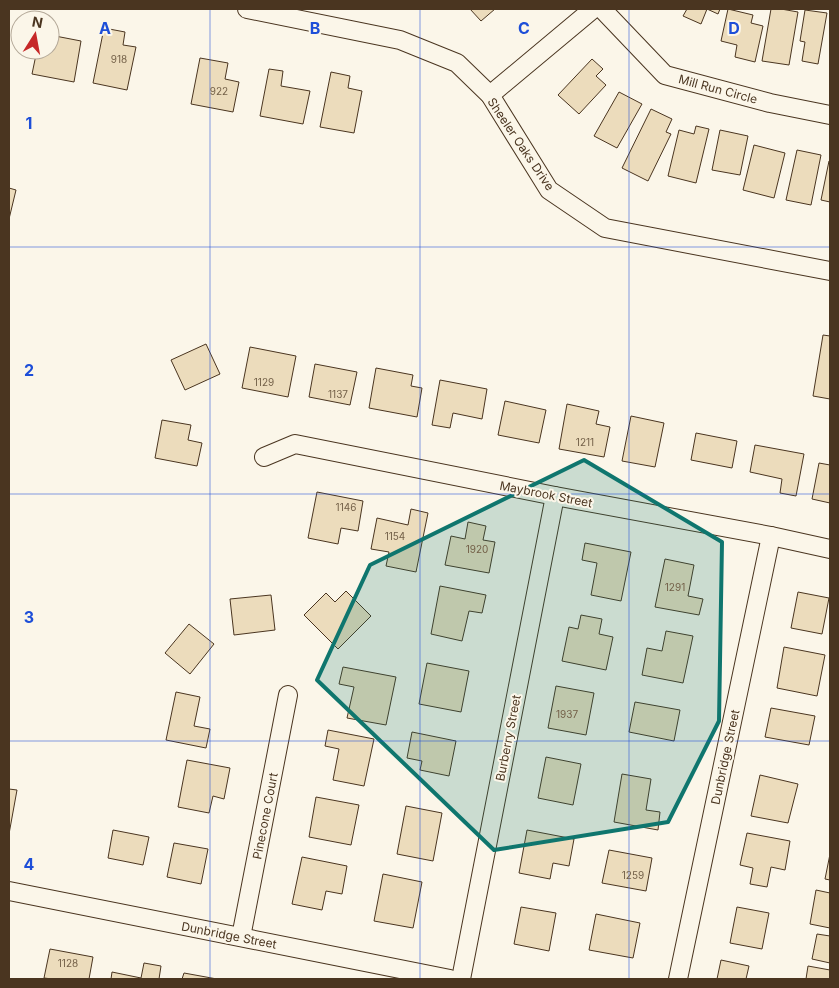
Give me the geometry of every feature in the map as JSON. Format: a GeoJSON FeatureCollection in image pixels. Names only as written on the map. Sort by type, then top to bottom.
{"type":"FeatureCollection","features":[{"type":"Feature","properties":{"kind":"street","name":"Sheeler Oaks Drive"},"geometry":{"type":"LineString","coordinates":[[247,9],[400,40],[457,63],[490,95],[549,190],[605,228],[830,271]]}},
{"type":"Feature","properties":{"kind":"street"},"geometry":{"type":"LineString","coordinates":[[490,95],[593,9]]}},
{"type":"Feature","properties":{"kind":"street","name":"Mill Run Circle"},"geometry":{"type":"LineString","coordinates":[[602,9],[665,75],[770,103],[830,115]]}},
{"type":"Feature","properties":{"kind":"street","name":"Maybrook Street"},"geometry":{"type":"LineString","coordinates":[[264,457],[295,444],[830,549]]}},
{"type":"Feature","properties":{"kind":"street","name":"Burberry Street"},"geometry":{"type":"LineString","coordinates":[[461,979],[554,496]]}},
{"type":"Feature","properties":{"kind":"street","name":"Dunbridge Street"},"geometry":{"type":"LineString","coordinates":[[678,979],[771,536]]}},
{"type":"Feature","properties":{"kind":"street","name":"Pinecone Court"},"geometry":{"type":"LineString","coordinates":[[241,937],[288,695]]}},
{"type":"Feature","properties":{"kind":"street","name":"Dunbridge Street"},"geometry":{"type":"LineString","coordinates":[[9,891],[450,979]]}},
{"type":"Feature","properties":{"kind":"highlighted area"},"geometry":{"type":"Polygon","coordinates":[[[584,460],[722,542],[719,721],[668,822],[494,850],[317,680],[370,565],[584,460]]]}},
{"type":"Feature","properties":{"kind":"building"},"geometry":{"type":"Polygon","coordinates":[[[470,9],[495,9],[481,21],[470,9]]]}},
{"type":"Feature","properties":{"kind":"building"},"geometry":{"type":"Polygon","coordinates":[[[687,9],[707,9],[701,24],[683,16],[687,9]]]}},
{"type":"Feature","properties":{"kind":"building"},"geometry":{"type":"Polygon","coordinates":[[[707,9],[720,9],[718,14],[707,9]]]}},
{"type":"Feature","properties":{"kind":"building"},"geometry":{"type":"Polygon","coordinates":[[[728,9],[753,15],[751,23],[763,26],[755,62],[735,57],[737,45],[721,41],[728,9]]]}},
{"type":"Feature","properties":{"kind":"building"},"geometry":{"type":"Polygon","coordinates":[[[771,9],[798,12],[789,65],[762,61],[771,9]]]}},
{"type":"Feature","properties":{"kind":"building"},"geometry":{"type":"Polygon","coordinates":[[[805,10],[827,13],[818,64],[802,61],[805,42],[800,41],[805,10]]]}},
{"type":"Feature","properties":{"kind":"building"},"geometry":{"type":"Polygon","coordinates":[[[104,28],[125,32],[123,45],[136,47],[127,90],[93,83],[104,28]]]}},
{"type":"Feature","properties":{"kind":"building"},"geometry":{"type":"Polygon","coordinates":[[[60,37],[81,41],[74,82],[32,74],[35,60],[60,60],[60,37]]]}},
{"type":"Feature","properties":{"kind":"building"},"geometry":{"type":"Polygon","coordinates":[[[200,58],[228,63],[225,79],[239,82],[233,112],[191,104],[200,58]]]}},
{"type":"Feature","properties":{"kind":"building"},"geometry":{"type":"Polygon","coordinates":[[[592,59],[603,69],[596,76],[606,85],[579,114],[558,95],[592,59]]]}},
{"type":"Feature","properties":{"kind":"building"},"geometry":{"type":"Polygon","coordinates":[[[269,69],[283,71],[281,86],[310,91],[303,124],[260,116],[269,69]]]}},
{"type":"Feature","properties":{"kind":"building"},"geometry":{"type":"Polygon","coordinates":[[[331,72],[350,76],[348,88],[362,91],[354,133],[320,127],[331,72]]]}},
{"type":"Feature","properties":{"kind":"building"},"geometry":{"type":"Polygon","coordinates":[[[619,92],[642,104],[617,148],[594,136],[619,92]]]}},
{"type":"Feature","properties":{"kind":"building"},"geometry":{"type":"Polygon","coordinates":[[[651,109],[672,119],[666,132],[671,134],[648,181],[622,168],[651,109]]]}},
{"type":"Feature","properties":{"kind":"building"},"geometry":{"type":"Polygon","coordinates":[[[696,126],[709,129],[696,183],[668,176],[679,130],[694,134],[696,126]]]}},
{"type":"Feature","properties":{"kind":"building"},"geometry":{"type":"Polygon","coordinates":[[[720,130],[748,136],[740,175],[712,170],[720,130]]]}},
{"type":"Feature","properties":{"kind":"building"},"geometry":{"type":"Polygon","coordinates":[[[754,145],[785,153],[774,198],[743,190],[754,145]]]}},
{"type":"Feature","properties":{"kind":"building"},"geometry":{"type":"Polygon","coordinates":[[[797,150],[821,155],[811,205],[786,200],[797,150]]]}},
{"type":"Feature","properties":{"kind":"building"},"geometry":{"type":"Polygon","coordinates":[[[830,162],[830,202],[821,200],[830,162]]]}},
{"type":"Feature","properties":{"kind":"building"},"geometry":{"type":"Polygon","coordinates":[[[9,188],[16,190],[9,219],[9,188]]]}},
{"type":"Feature","properties":{"kind":"building"},"geometry":{"type":"Polygon","coordinates":[[[823,335],[830,336],[830,399],[813,396],[823,335]]]}},
{"type":"Feature","properties":{"kind":"building"},"geometry":{"type":"Polygon","coordinates":[[[206,344],[220,374],[185,390],[171,360],[206,344]]]}},
{"type":"Feature","properties":{"kind":"building"},"geometry":{"type":"Polygon","coordinates":[[[250,347],[296,356],[288,397],[242,388],[250,347]]]}},
{"type":"Feature","properties":{"kind":"building"},"geometry":{"type":"Polygon","coordinates":[[[315,364],[357,372],[350,405],[309,397],[315,364]]]}},
{"type":"Feature","properties":{"kind":"building"},"geometry":{"type":"Polygon","coordinates":[[[376,368],[413,375],[411,386],[422,388],[417,417],[369,408],[376,368]]]}},
{"type":"Feature","properties":{"kind":"building"},"geometry":{"type":"Polygon","coordinates":[[[440,380],[487,389],[482,419],[453,413],[450,428],[432,425],[440,380]]]}},
{"type":"Feature","properties":{"kind":"building"},"geometry":{"type":"Polygon","coordinates":[[[505,401],[546,410],[539,443],[498,435],[505,401]]]}},
{"type":"Feature","properties":{"kind":"building"},"geometry":{"type":"Polygon","coordinates":[[[567,404],[599,411],[596,424],[610,427],[604,457],[559,449],[567,404]]]}},
{"type":"Feature","properties":{"kind":"building"},"geometry":{"type":"Polygon","coordinates":[[[631,416],[664,423],[655,467],[622,461],[631,416]]]}},
{"type":"Feature","properties":{"kind":"building"},"geometry":{"type":"Polygon","coordinates":[[[162,420],[191,425],[188,440],[202,443],[197,466],[155,458],[162,420]]]}},
{"type":"Feature","properties":{"kind":"building"},"geometry":{"type":"Polygon","coordinates":[[[696,433],[737,441],[732,468],[691,460],[696,433]]]}},
{"type":"Feature","properties":{"kind":"building"},"geometry":{"type":"Polygon","coordinates":[[[755,445],[804,454],[796,496],[780,493],[782,479],[750,472],[755,445]]]}},
{"type":"Feature","properties":{"kind":"building"},"geometry":{"type":"Polygon","coordinates":[[[819,463],[830,465],[830,503],[812,499],[819,463]]]}},
{"type":"Feature","properties":{"kind":"building"},"geometry":{"type":"Polygon","coordinates":[[[317,492],[363,501],[358,531],[341,528],[338,544],[308,538],[317,492]]]}},
{"type":"Feature","properties":{"kind":"building"},"geometry":{"type":"Polygon","coordinates":[[[411,509],[428,513],[416,572],[386,566],[389,552],[371,549],[377,518],[408,525],[411,509]]]}},
{"type":"Feature","properties":{"kind":"building"},"geometry":{"type":"Polygon","coordinates":[[[468,522],[486,526],[483,540],[495,542],[489,573],[445,565],[451,536],[465,539],[468,522]]]}},
{"type":"Feature","properties":{"kind":"building"},"geometry":{"type":"Polygon","coordinates":[[[585,543],[631,552],[621,601],[591,595],[597,563],[582,560],[585,543]]]}},
{"type":"Feature","properties":{"kind":"building"},"geometry":{"type":"Polygon","coordinates":[[[665,559],[694,565],[688,596],[703,599],[699,615],[655,607],[665,559]]]}},
{"type":"Feature","properties":{"kind":"building"},"geometry":{"type":"Polygon","coordinates":[[[440,586],[486,595],[482,613],[469,611],[462,641],[431,634],[440,586]]]}},
{"type":"Feature","properties":{"kind":"building"},"geometry":{"type":"Polygon","coordinates":[[[346,591],[371,616],[338,649],[304,615],[326,593],[335,602],[346,591]]]}},
{"type":"Feature","properties":{"kind":"building"},"geometry":{"type":"Polygon","coordinates":[[[798,592],[829,598],[822,634],[791,628],[798,592]]]}},
{"type":"Feature","properties":{"kind":"building"},"geometry":{"type":"Polygon","coordinates":[[[271,595],[275,630],[234,635],[230,599],[271,595]]]}},
{"type":"Feature","properties":{"kind":"building"},"geometry":{"type":"Polygon","coordinates":[[[581,615],[602,619],[599,634],[613,637],[606,670],[562,661],[569,627],[578,629],[581,615]]]}},
{"type":"Feature","properties":{"kind":"building"},"geometry":{"type":"Polygon","coordinates":[[[189,624],[214,644],[190,674],[165,653],[189,624]]]}},
{"type":"Feature","properties":{"kind":"building"},"geometry":{"type":"Polygon","coordinates":[[[666,631],[693,636],[683,683],[642,675],[647,648],[662,651],[666,631]]]}},
{"type":"Feature","properties":{"kind":"building"},"geometry":{"type":"Polygon","coordinates":[[[784,647],[825,655],[817,696],[777,688],[784,647]]]}},
{"type":"Feature","properties":{"kind":"building"},"geometry":{"type":"Polygon","coordinates":[[[427,663],[469,671],[461,712],[419,704],[427,663]]]}},
{"type":"Feature","properties":{"kind":"building"},"geometry":{"type":"Polygon","coordinates":[[[343,667],[396,677],[386,725],[347,718],[354,687],[339,684],[343,667]]]}},
{"type":"Feature","properties":{"kind":"building"},"geometry":{"type":"Polygon","coordinates":[[[556,686],[594,693],[586,735],[548,728],[556,686]]]}},
{"type":"Feature","properties":{"kind":"building"},"geometry":{"type":"Polygon","coordinates":[[[176,692],[200,697],[194,726],[210,729],[206,748],[166,740],[176,692]]]}},
{"type":"Feature","properties":{"kind":"building"},"geometry":{"type":"Polygon","coordinates":[[[635,702],[680,710],[674,741],[629,732],[635,702]]]}},
{"type":"Feature","properties":{"kind":"building"},"geometry":{"type":"Polygon","coordinates":[[[771,708],[815,716],[809,745],[765,737],[771,708]]]}},
{"type":"Feature","properties":{"kind":"building"},"geometry":{"type":"Polygon","coordinates":[[[328,730],[374,739],[364,786],[333,780],[339,749],[325,746],[328,730]]]}},
{"type":"Feature","properties":{"kind":"building"},"geometry":{"type":"Polygon","coordinates":[[[412,732],[456,741],[449,776],[420,770],[422,761],[407,758],[412,732]]]}},
{"type":"Feature","properties":{"kind":"building"},"geometry":{"type":"Polygon","coordinates":[[[546,757],[581,764],[573,805],[538,798],[546,757]]]}},
{"type":"Feature","properties":{"kind":"building"},"geometry":{"type":"Polygon","coordinates":[[[187,760],[230,768],[224,799],[213,796],[209,813],[178,807],[187,760]]]}},
{"type":"Feature","properties":{"kind":"building"},"geometry":{"type":"Polygon","coordinates":[[[622,774],[651,779],[646,810],[660,812],[658,830],[614,822],[622,774]]]}},
{"type":"Feature","properties":{"kind":"building"},"geometry":{"type":"Polygon","coordinates":[[[760,775],[798,784],[788,823],[751,816],[760,775]]]}},
{"type":"Feature","properties":{"kind":"building"},"geometry":{"type":"Polygon","coordinates":[[[9,789],[17,790],[9,834],[9,789]]]}},
{"type":"Feature","properties":{"kind":"building"},"geometry":{"type":"Polygon","coordinates":[[[316,797],[359,805],[351,845],[309,837],[316,797]]]}},
{"type":"Feature","properties":{"kind":"building"},"geometry":{"type":"Polygon","coordinates":[[[406,806],[442,813],[433,861],[397,854],[406,806]]]}},
{"type":"Feature","properties":{"kind":"building"},"geometry":{"type":"Polygon","coordinates":[[[113,830],[149,837],[143,865],[108,858],[113,830]]]}},
{"type":"Feature","properties":{"kind":"building"},"geometry":{"type":"Polygon","coordinates":[[[527,830],[574,839],[569,866],[553,863],[550,879],[519,873],[527,830]]]}},
{"type":"Feature","properties":{"kind":"building"},"geometry":{"type":"Polygon","coordinates":[[[747,833],[790,841],[785,870],[771,867],[767,887],[750,884],[753,868],[740,865],[747,833]]]}},
{"type":"Feature","properties":{"kind":"building"},"geometry":{"type":"Polygon","coordinates":[[[174,843],[208,849],[201,884],[167,877],[174,843]]]}},
{"type":"Feature","properties":{"kind":"building"},"geometry":{"type":"Polygon","coordinates":[[[609,850],[652,858],[646,891],[602,883],[609,850]]]}},
{"type":"Feature","properties":{"kind":"building"},"geometry":{"type":"Polygon","coordinates":[[[830,854],[830,880],[825,879],[830,854]]]}},
{"type":"Feature","properties":{"kind":"building"},"geometry":{"type":"Polygon","coordinates":[[[302,857],[347,866],[342,894],[326,891],[322,910],[292,904],[302,857]]]}},
{"type":"Feature","properties":{"kind":"building"},"geometry":{"type":"Polygon","coordinates":[[[383,874],[422,882],[413,928],[374,921],[383,874]]]}},
{"type":"Feature","properties":{"kind":"building"},"geometry":{"type":"Polygon","coordinates":[[[816,890],[830,893],[830,928],[810,924],[816,890]]]}},
{"type":"Feature","properties":{"kind":"building"},"geometry":{"type":"Polygon","coordinates":[[[521,907],[556,913],[549,951],[514,944],[521,907]]]}},
{"type":"Feature","properties":{"kind":"building"},"geometry":{"type":"Polygon","coordinates":[[[737,907],[769,913],[762,949],[730,943],[737,907]]]}},
{"type":"Feature","properties":{"kind":"building"},"geometry":{"type":"Polygon","coordinates":[[[596,914],[640,923],[633,958],[589,950],[596,914]]]}},
{"type":"Feature","properties":{"kind":"building"},"geometry":{"type":"Polygon","coordinates":[[[817,934],[830,936],[830,963],[812,959],[817,934]]]}},
{"type":"Feature","properties":{"kind":"building"},"geometry":{"type":"Polygon","coordinates":[[[50,949],[93,957],[89,979],[44,978],[50,949]]]}},
{"type":"Feature","properties":{"kind":"building"},"geometry":{"type":"Polygon","coordinates":[[[721,960],[749,966],[746,979],[717,979],[721,960]]]}},
{"type":"Feature","properties":{"kind":"building"},"geometry":{"type":"Polygon","coordinates":[[[144,963],[161,966],[159,979],[111,979],[112,972],[141,978],[144,963]]]}},
{"type":"Feature","properties":{"kind":"building"},"geometry":{"type":"Polygon","coordinates":[[[808,966],[830,970],[830,979],[806,979],[808,966]]]}},
{"type":"Feature","properties":{"kind":"building"},"geometry":{"type":"Polygon","coordinates":[[[184,973],[217,979],[182,979],[184,973]]]}}]}
